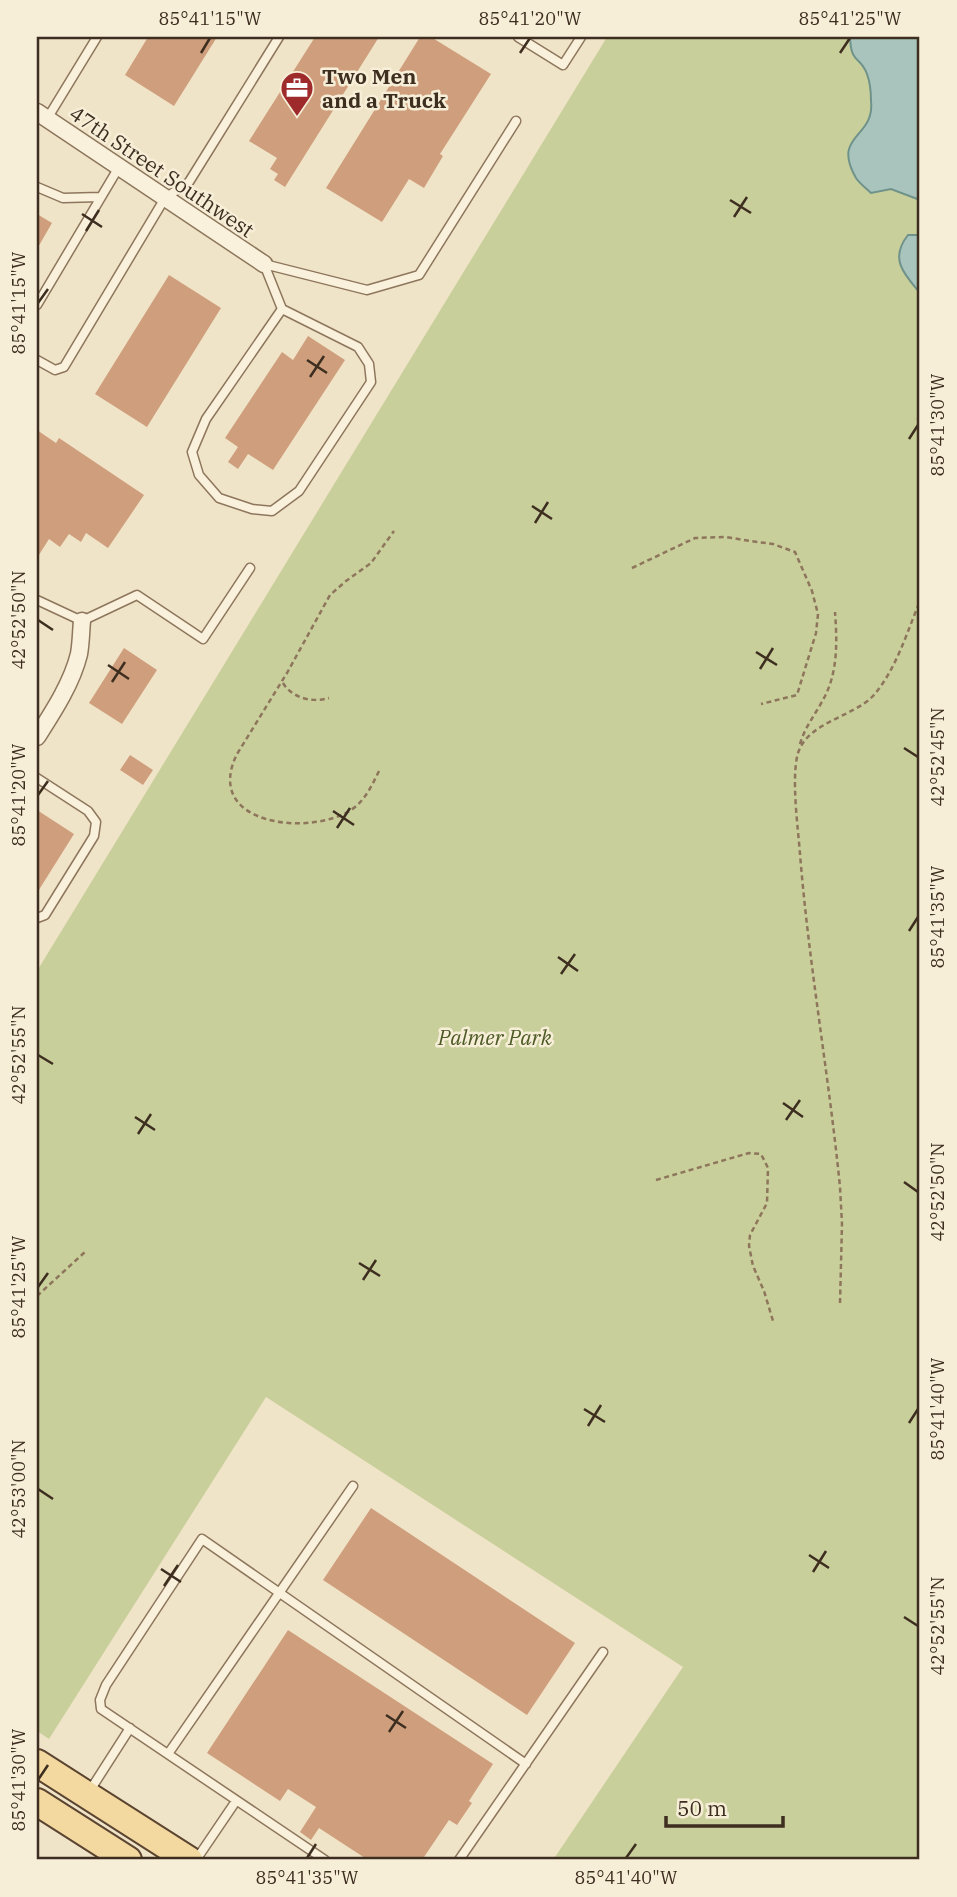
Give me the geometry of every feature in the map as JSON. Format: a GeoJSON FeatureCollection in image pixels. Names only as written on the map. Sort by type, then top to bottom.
{"type":"FeatureCollection","features":[{"type":"Feature","properties":{"kind":"main road"},"geometry":{"type":"LineString","coordinates":[[37,1763],[189,1860]]}},
{"type":"Feature","properties":{"kind":"main road"},"geometry":{"type":"LineString","coordinates":[[37,1802],[128,1860]]}},
{"type":"Feature","properties":{"kind":"street","name":"47th Street Southwest"},"geometry":{"type":"LineString","coordinates":[[42,116],[264,264]]}},
{"type":"Feature","properties":{"kind":"street"},"geometry":{"type":"LineString","coordinates":[[37,737],[51,715],[76,662],[82,621]]}},
{"type":"Feature","properties":{"kind":"lane"},"geometry":{"type":"LineString","coordinates":[[42,116],[97,37]]}},
{"type":"Feature","properties":{"kind":"lane"},"geometry":{"type":"LineString","coordinates":[[37,360],[55,370],[64,368],[165,198],[189,183],[279,37]]}},
{"type":"Feature","properties":{"kind":"lane"},"geometry":{"type":"LineString","coordinates":[[518,37],[563,65],[581,37]]}},
{"type":"Feature","properties":{"kind":"lane"},"geometry":{"type":"LineString","coordinates":[[264,264],[367,290],[419,275],[516,121]]}},
{"type":"Feature","properties":{"kind":"lane"},"geometry":{"type":"LineString","coordinates":[[37,305],[119,167]]}},
{"type":"Feature","properties":{"kind":"lane"},"geometry":{"type":"LineString","coordinates":[[37,187],[63,198],[100,198]]}},
{"type":"Feature","properties":{"kind":"lane"},"geometry":{"type":"LineString","coordinates":[[264,264],[282,309],[358,347],[369,364],[371,382],[299,491],[272,511],[252,509],[219,498],[199,475],[192,452],[206,419],[282,309]]}},
{"type":"Feature","properties":{"kind":"lane"},"geometry":{"type":"LineString","coordinates":[[37,600],[82,621],[137,595],[203,639],[250,568]]}},
{"type":"Feature","properties":{"kind":"lane"},"geometry":{"type":"LineString","coordinates":[[37,778],[88,811],[96,822],[94,836],[80,859],[45,915],[37,918]]}},
{"type":"Feature","properties":{"kind":"lane"},"geometry":{"type":"LineString","coordinates":[[168,1754],[353,1486]]}},
{"type":"Feature","properties":{"kind":"lane"},"geometry":{"type":"LineString","coordinates":[[325,1860],[101,1709],[100,1700],[106,1685],[202,1539],[526,1764]]}},
{"type":"Feature","properties":{"kind":"lane"},"geometry":{"type":"LineString","coordinates":[[459,1860],[603,1652]]}},
{"type":"Feature","properties":{"kind":"lane"},"geometry":{"type":"LineString","coordinates":[[87,1795],[130,1728]]}},
{"type":"Feature","properties":{"kind":"lane"},"geometry":{"type":"LineString","coordinates":[[196,1860],[236,1801]]}},
{"type":"Feature","properties":{"kind":"path"},"geometry":{"type":"LineString","coordinates":[[920,408],[920,443]]}},
{"type":"Feature","properties":{"kind":"path"},"geometry":{"type":"LineString","coordinates":[[379,771],[362,800],[353,809],[329,820],[285,823],[264,819],[247,811],[232,789],[232,764],[330,595],[371,563],[394,531]]}},
{"type":"Feature","properties":{"kind":"path"},"geometry":{"type":"LineString","coordinates":[[632,568],[695,538],[726,537],[773,544],[795,552],[812,592],[818,623],[797,695],[761,704]]}},
{"type":"Feature","properties":{"kind":"path"},"geometry":{"type":"LineString","coordinates":[[798,753],[802,744],[814,733],[861,706],[880,687],[920,601]]}},
{"type":"Feature","properties":{"kind":"path"},"geometry":{"type":"LineString","coordinates":[[835,612],[834,670],[827,693],[802,738],[798,753],[797,809],[818,1017],[840,1187],[840,1304]]}},
{"type":"Feature","properties":{"kind":"path"},"geometry":{"type":"LineString","coordinates":[[282,681],[289,691],[306,699],[321,701],[329,698]]}},
{"type":"Feature","properties":{"kind":"path"},"geometry":{"type":"LineString","coordinates":[[656,1180],[750,1153],[761,1154],[768,1168],[767,1203],[750,1235],[749,1246],[753,1266],[773,1321]]}},
{"type":"Feature","properties":{"kind":"path"},"geometry":{"type":"LineString","coordinates":[[37,1296],[85,1252]]}},
{"type":"Feature","properties":{"kind":"green space","name":"Palmer Park"},"geometry":{"type":"Polygon","coordinates":[[[607,37],[920,37],[920,1860],[553,1860],[683,1667],[266,1397],[49,1739],[37,1731],[37,971],[607,37]]]}},
{"type":"Feature","properties":{"kind":"water"},"geometry":{"type":"Polygon","coordinates":[[[850,37],[918,37],[920,200],[891,189],[871,193],[856,178],[848,153],[851,144],[867,123],[871,101],[868,77],[852,52],[850,37]]]}},
{"type":"Feature","properties":{"kind":"water"},"geometry":{"type":"Polygon","coordinates":[[[908,235],[920,235],[920,293],[904,273],[899,259],[902,244],[908,235]]]}},
{"type":"Feature","properties":{"kind":"building"},"geometry":{"type":"Polygon","coordinates":[[[148,37],[217,37],[174,106],[125,75],[148,37]]]}},
{"type":"Feature","properties":{"kind":"building"},"geometry":{"type":"Polygon","coordinates":[[[315,37],[379,37],[285,187],[274,180],[278,174],[270,169],[277,158],[249,141],[315,37]]]}},
{"type":"Feature","properties":{"kind":"building"},"geometry":{"type":"Polygon","coordinates":[[[420,37],[431,37],[491,74],[440,154],[443,156],[424,188],[409,179],[382,222],[326,188],[420,37]]]}},
{"type":"Feature","properties":{"kind":"building"},"geometry":{"type":"Polygon","coordinates":[[[37,214],[52,223],[37,249],[37,214]]]}},
{"type":"Feature","properties":{"kind":"building"},"geometry":{"type":"Polygon","coordinates":[[[169,275],[221,308],[147,427],[95,394],[169,275]]]}},
{"type":"Feature","properties":{"kind":"building"},"geometry":{"type":"Polygon","coordinates":[[[308,336],[345,360],[273,470],[248,454],[238,469],[228,462],[238,447],[225,438],[282,352],[293,360],[308,336]]]}},
{"type":"Feature","properties":{"kind":"building"},"geometry":{"type":"Polygon","coordinates":[[[37,430],[56,443],[59,438],[144,495],[108,548],[86,533],[81,542],[69,534],[60,547],[49,539],[37,558],[37,430]]]}},
{"type":"Feature","properties":{"kind":"building"},"geometry":{"type":"Polygon","coordinates":[[[124,648],[157,670],[122,724],[89,703],[124,648]]]}},
{"type":"Feature","properties":{"kind":"building"},"geometry":{"type":"Polygon","coordinates":[[[130,755],[153,770],[143,785],[120,770],[130,755]]]}},
{"type":"Feature","properties":{"kind":"building"},"geometry":{"type":"Polygon","coordinates":[[[37,810],[74,834],[37,893],[37,810]]]}},
{"type":"Feature","properties":{"kind":"building"},"geometry":{"type":"Polygon","coordinates":[[[371,1508],[575,1643],[527,1715],[323,1580],[371,1508]]]}},
{"type":"Feature","properties":{"kind":"building"},"geometry":{"type":"Polygon","coordinates":[[[288,1630],[493,1764],[457,1825],[449,1820],[422,1860],[368,1860],[319,1828],[311,1840],[300,1832],[316,1807],[288,1789],[280,1801],[207,1753],[288,1630]]]}},
{"type":"Feature","properties":{"kind":"place","name":"Two Men and a Truck"},"geometry":{"type":"Point","coordinates":[297,118]}}]}
